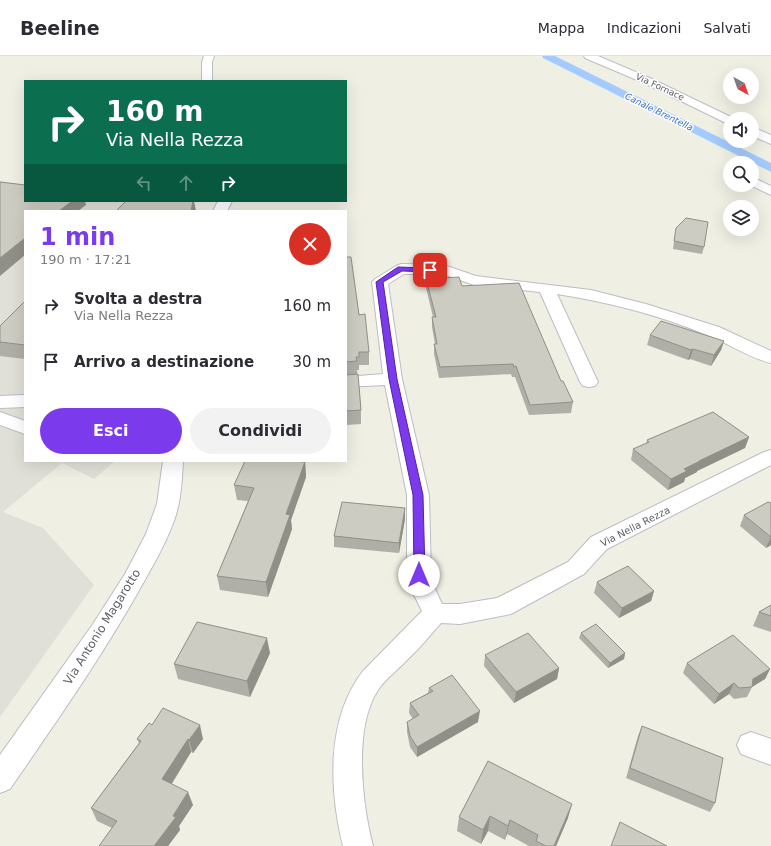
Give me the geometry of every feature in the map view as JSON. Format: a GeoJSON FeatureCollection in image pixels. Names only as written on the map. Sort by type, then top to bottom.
{"type":"FeatureCollection","features":[{"type":"Feature","properties":{"kind":"street"},"geometry":{"type":"LineString","coordinates":[[207,80],[209,75],[206,61],[209,56]]}},
{"type":"Feature","properties":{"kind":"street","name":"Via Fornace"},"geometry":{"type":"LineString","coordinates":[[589,56],[648,81],[723,117]]}},
{"type":"Feature","properties":{"kind":"street"},"geometry":{"type":"LineString","coordinates":[[759,134],[771,140]]}},
{"type":"Feature","properties":{"kind":"street"},"geometry":{"type":"LineString","coordinates":[[759,185],[771,191]]}},
{"type":"Feature","properties":{"kind":"street"},"geometry":{"type":"LineString","coordinates":[[358,846],[351,820],[349,778],[350,738],[356,706],[374,675],[404,647],[435,613],[424,591],[419,575],[418,495],[393,379],[380,282],[401,269],[444,270],[474,280],[546,288],[591,295],[640,307],[713,331],[771,358]]}},
{"type":"Feature","properties":{"kind":"street"},"geometry":{"type":"LineString","coordinates":[[546,288],[589,382]]}},
{"type":"Feature","properties":{"kind":"street"},"geometry":{"type":"LineString","coordinates":[[347,382],[393,379]]}},
{"type":"Feature","properties":{"kind":"street"},"geometry":{"type":"LineString","coordinates":[[0,402],[24,401]]}},
{"type":"Feature","properties":{"kind":"street"},"geometry":{"type":"LineString","coordinates":[[0,418],[24,428]]}},
{"type":"Feature","properties":{"kind":"street","name":"Via Nella Rezza"},"geometry":{"type":"LineString","coordinates":[[435,613],[460,614],[508,605],[576,568],[599,543],[771,457]]}},
{"type":"Feature","properties":{"kind":"street","name":"Via Antonio Magarotto"},"geometry":{"type":"LineString","coordinates":[[0,779],[83,662],[150,549],[164,518],[172,490],[173,462]]}},
{"type":"Feature","properties":{"kind":"shaded area"},"geometry":{"type":"Polygon","coordinates":[[[0,181],[24,185],[24,202],[140,202],[195,210],[24,210],[24,462],[114,462],[94,479],[62,463],[3,512],[43,528],[94,585],[0,717],[0,181]]]}},
{"type":"Feature","properties":{"kind":"building"},"geometry":{"type":"Polygon","coordinates":[[[0,182],[24,185],[24,202],[71,202],[60,210],[24,210],[24,239],[0,258],[0,182]]]}},
{"type":"Feature","properties":{"kind":"building"},"geometry":{"type":"Polygon","coordinates":[[[125,202],[193,202],[191,210],[117,210],[125,202]]]}},
{"type":"Feature","properties":{"kind":"building"},"geometry":{"type":"Polygon","coordinates":[[[686,218],[708,222],[704,247],[674,241],[676,228],[686,218]]]}},
{"type":"Feature","properties":{"kind":"building"},"geometry":{"type":"Polygon","coordinates":[[[347,257],[351,257],[359,315],[365,314],[369,352],[359,352],[359,357],[356,357],[357,361],[347,362],[347,257]]]}},
{"type":"Feature","properties":{"kind":"building"},"geometry":{"type":"Polygon","coordinates":[[[459,277],[462,286],[519,283],[561,381],[563,381],[573,402],[530,405],[516,366],[514,367],[513,364],[440,367],[434,344],[437,344],[432,317],[436,317],[426,279],[459,277]]]}},
{"type":"Feature","properties":{"kind":"building"},"geometry":{"type":"Polygon","coordinates":[[[24,302],[24,345],[0,342],[0,326],[24,302]]]}},
{"type":"Feature","properties":{"kind":"building"},"geometry":{"type":"Polygon","coordinates":[[[661,321],[724,341],[714,355],[693,349],[691,350],[650,335],[661,321]]]}},
{"type":"Feature","properties":{"kind":"building"},"geometry":{"type":"Polygon","coordinates":[[[358,374],[361,410],[347,411],[347,375],[358,374]]]}},
{"type":"Feature","properties":{"kind":"building"},"geometry":{"type":"Polygon","coordinates":[[[713,412],[749,437],[684,469],[687,471],[671,479],[633,449],[649,442],[647,440],[713,412]]]}},
{"type":"Feature","properties":{"kind":"building"},"geometry":{"type":"Polygon","coordinates":[[[245,462],[305,462],[286,514],[290,515],[266,582],[217,576],[254,488],[234,485],[245,462]]]}},
{"type":"Feature","properties":{"kind":"building"},"geometry":{"type":"Polygon","coordinates":[[[342,502],[405,508],[399,543],[334,536],[342,502]]]}},
{"type":"Feature","properties":{"kind":"building"},"geometry":{"type":"Polygon","coordinates":[[[768,502],[771,503],[771,537],[744,515],[768,502]]]}},
{"type":"Feature","properties":{"kind":"building"},"geometry":{"type":"Polygon","coordinates":[[[628,566],[654,591],[622,608],[597,582],[628,566]]]}},
{"type":"Feature","properties":{"kind":"building"},"geometry":{"type":"Polygon","coordinates":[[[771,605],[771,616],[759,612],[771,605]]]}},
{"type":"Feature","properties":{"kind":"building"},"geometry":{"type":"Polygon","coordinates":[[[197,622],[267,638],[247,681],[174,664],[197,622]]]}},
{"type":"Feature","properties":{"kind":"building"},"geometry":{"type":"Polygon","coordinates":[[[596,624],[625,653],[610,663],[581,633],[596,624]]]}},
{"type":"Feature","properties":{"kind":"building"},"geometry":{"type":"Polygon","coordinates":[[[528,633],[559,668],[516,692],[485,655],[528,633]]]}},
{"type":"Feature","properties":{"kind":"building"},"geometry":{"type":"Polygon","coordinates":[[[733,635],[770,669],[753,679],[752,687],[739,688],[734,683],[719,694],[687,663],[733,635]]]}},
{"type":"Feature","properties":{"kind":"building"},"geometry":{"type":"Polygon","coordinates":[[[452,675],[480,711],[417,747],[410,736],[407,722],[419,715],[410,703],[433,691],[429,688],[452,675]]]}},
{"type":"Feature","properties":{"kind":"building"},"geometry":{"type":"Polygon","coordinates":[[[163,708],[200,725],[189,740],[188,739],[162,779],[188,792],[173,816],[176,817],[154,846],[99,846],[117,821],[91,808],[141,741],[137,739],[149,723],[152,725],[163,708]]]}},
{"type":"Feature","properties":{"kind":"building"},"geometry":{"type":"Polygon","coordinates":[[[642,726],[723,758],[715,803],[630,768],[642,726]]]}},
{"type":"Feature","properties":{"kind":"building"},"geometry":{"type":"Polygon","coordinates":[[[488,761],[572,804],[554,846],[546,846],[536,841],[538,835],[510,820],[508,826],[490,816],[483,830],[459,817],[488,761]]]}},
{"type":"Feature","properties":{"kind":"building"},"geometry":{"type":"Polygon","coordinates":[[[620,822],[667,846],[611,846],[620,822]]]}},
{"type":"Feature","properties":{"kind":"waterway","name":"Canale Brentella"},"geometry":{"type":"LineString","coordinates":[[547,56],[771,168]]}},
{"type":"Feature","properties":{"kind":"route"},"geometry":{"type":"LineString","coordinates":[[419,575],[420,539],[418,495],[393,379],[380,282],[401,269],[430,270]]}}]}
